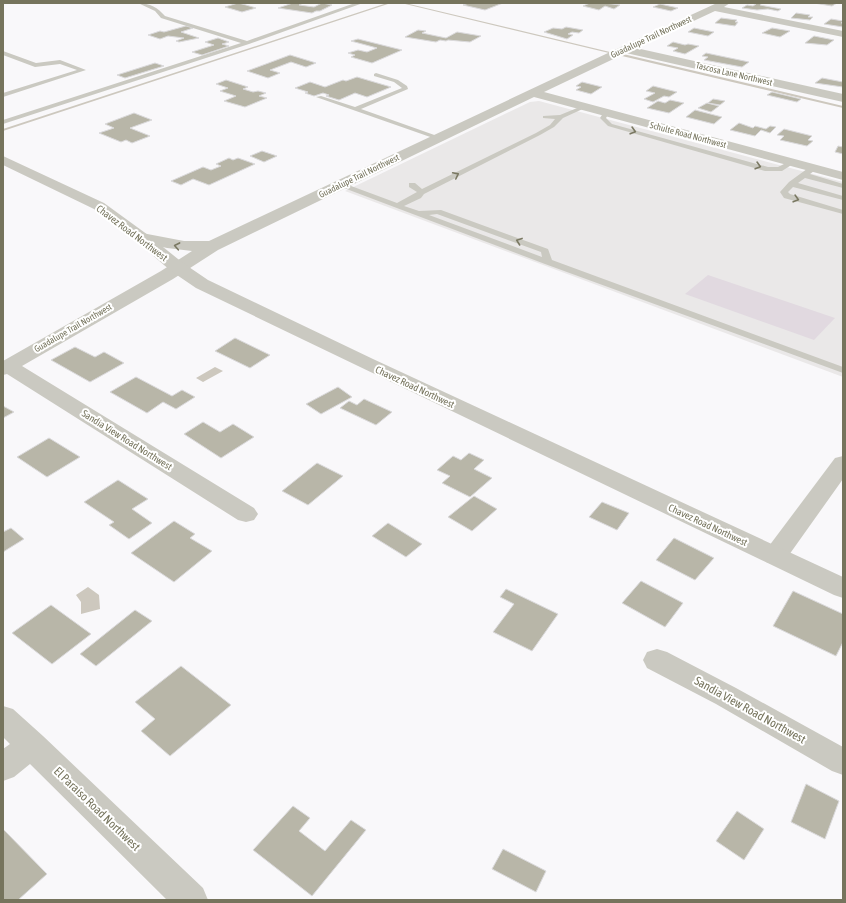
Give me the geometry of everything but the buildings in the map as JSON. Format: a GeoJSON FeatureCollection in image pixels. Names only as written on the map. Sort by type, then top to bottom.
{"type":"FeatureCollection","features":[{"type":"Feature","properties":{"kind":"street"},"geometry":{"type":"LineString","coordinates":[[719,6],[843,34]]}},
{"type":"Feature","properties":{"kind":"street","name":"Guadalupe Trail Northwest"},"geometry":{"type":"LineString","coordinates":[[6,367],[167,275],[177,267],[212,246],[625,49],[719,6]]}},
{"type":"Feature","properties":{"kind":"street","name":"Tascosa Lane Northwest"},"geometry":{"type":"LineString","coordinates":[[625,49],[843,98]]}},
{"type":"Feature","properties":{"kind":"street","name":"Schulte Road Northwest"},"geometry":{"type":"LineString","coordinates":[[533,93],[792,162],[809,172],[843,176]]}},
{"type":"Feature","properties":{"kind":"street","name":"Chavez Road Northwest"},"geometry":{"type":"LineString","coordinates":[[3,160],[99,206],[142,238],[177,267],[202,284],[843,588]]}},
{"type":"Feature","properties":{"kind":"street"},"geometry":{"type":"LineString","coordinates":[[142,238],[180,247],[194,248],[212,246]]}},
{"type":"Feature","properties":{"kind":"street","name":"Sandia View Road Northwest"},"geometry":{"type":"LineString","coordinates":[[6,367],[246,514]]}},
{"type":"Feature","properties":{"kind":"street"},"geometry":{"type":"LineString","coordinates":[[775,556],[843,463]]}},
{"type":"Feature","properties":{"kind":"street","name":"Sandia View Road Northwest"},"geometry":{"type":"LineString","coordinates":[[657,660],[726,696],[843,762]]}},
{"type":"Feature","properties":{"kind":"street","name":"El Paraiso Road Northwest"},"geometry":{"type":"LineString","coordinates":[[3,718],[191,900]]}},
{"type":"Feature","properties":{"kind":"street"},"geometry":{"type":"LineString","coordinates":[[3,767],[32,745]]}},
{"type":"Feature","properties":{"kind":"lane"},"geometry":{"type":"LineString","coordinates":[[141,3],[157,10],[163,17],[247,43]]}},
{"type":"Feature","properties":{"kind":"lane"},"geometry":{"type":"LineString","coordinates":[[3,122],[247,43],[360,3]]}},
{"type":"Feature","properties":{"kind":"lane"},"geometry":{"type":"LineString","coordinates":[[3,52],[35,65],[60,62],[83,70],[3,95]]}},
{"type":"Feature","properties":{"kind":"lane"},"geometry":{"type":"LineString","coordinates":[[355,109],[405,89],[405,87],[396,81],[376,76]]}},
{"type":"Feature","properties":{"kind":"lane"},"geometry":{"type":"LineString","coordinates":[[319,97],[438,138]]}},
{"type":"Feature","properties":{"kind":"lane"},"geometry":{"type":"LineString","coordinates":[[397,206],[418,196],[421,192],[538,134],[552,126],[561,117],[584,107]]}},
{"type":"Feature","properties":{"kind":"lane"},"geometry":{"type":"LineString","coordinates":[[545,117],[561,117]]}},
{"type":"Feature","properties":{"kind":"lane"},"geometry":{"type":"LineString","coordinates":[[843,186],[809,172],[792,184],[784,192],[787,196],[843,212]]}},
{"type":"Feature","properties":{"kind":"lane"},"geometry":{"type":"LineString","coordinates":[[412,184],[421,192]]}},
{"type":"Feature","properties":{"kind":"lane"},"geometry":{"type":"LineString","coordinates":[[792,184],[843,198]]}},
{"type":"Feature","properties":{"kind":"lane"},"geometry":{"type":"LineString","coordinates":[[340,185],[843,370]]}},
{"type":"Feature","properties":{"kind":"shaded area"},"geometry":{"type":"Polygon","coordinates":[[[539,101],[843,182],[843,377],[345,191],[530,102],[539,101]]]}},
{"type":"Feature","properties":{"kind":"shaded area"},"geometry":{"type":"Polygon","coordinates":[[[708,275],[835,318],[814,340],[685,294],[708,275]]]}},
{"type":"Feature","properties":{"kind":"shaded area"},"geometry":{"type":"Polygon","coordinates":[[[215,367],[223,371],[203,382],[196,378],[215,367]]]}},
{"type":"Feature","properties":{"kind":"shaded area"},"geometry":{"type":"Polygon","coordinates":[[[88,587],[99,595],[100,609],[81,614],[81,602],[76,595],[88,587]]]}},
{"type":"Feature","properties":{"kind":"waterway"},"geometry":{"type":"LineString","coordinates":[[3,130],[390,3]]}},
{"type":"Feature","properties":{"kind":"waterway"},"geometry":{"type":"LineString","coordinates":[[402,3],[609,52]]}},
{"type":"Feature","properties":{"kind":"waterway"},"geometry":{"type":"LineString","coordinates":[[623,55],[843,107]]}}]}
